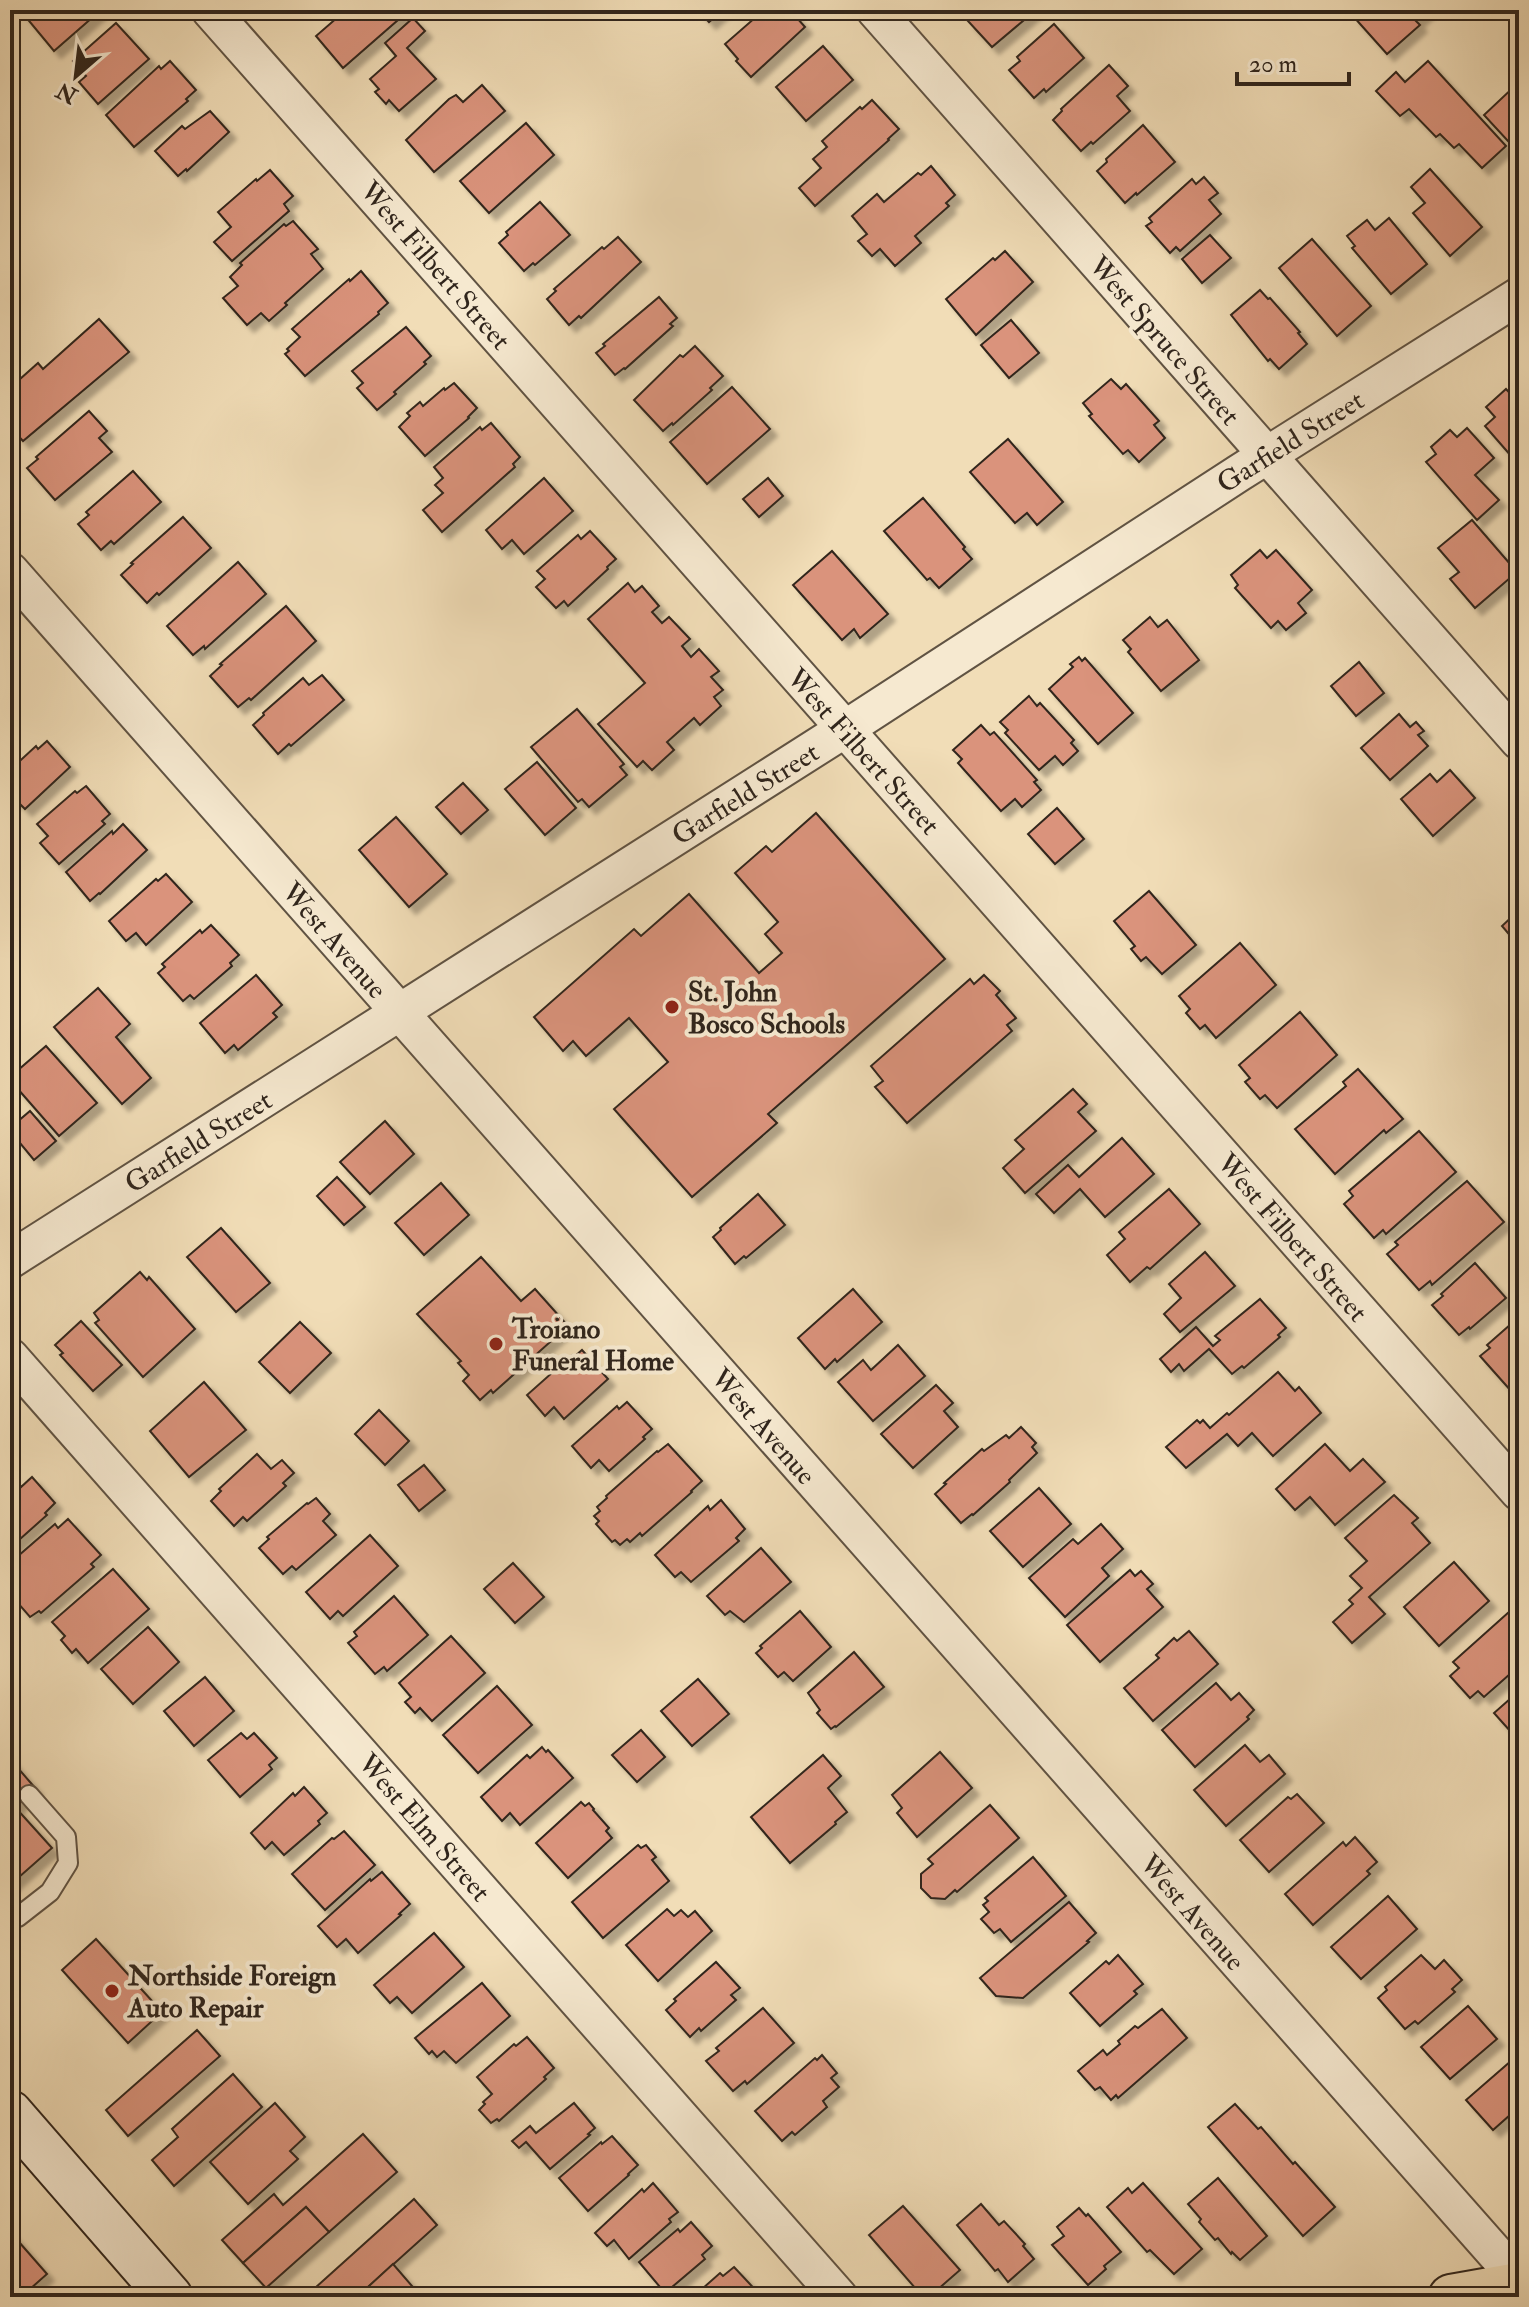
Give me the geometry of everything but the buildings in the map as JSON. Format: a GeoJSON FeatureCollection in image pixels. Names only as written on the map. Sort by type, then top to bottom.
{"type":"FeatureCollection","features":[{"type":"Feature","properties":{"kind":"main road"},"geometry":{"type":"LineString","coordinates":[[1451,2297],[1519,2282]]}},
{"type":"Feature","properties":{"kind":"street","name":"West Filbert Street"},"geometry":{"type":"LineString","coordinates":[[210,10],[1519,1492]]}},
{"type":"Feature","properties":{"kind":"street","name":"West Spruce Street"},"geometry":{"type":"LineString","coordinates":[[875,10],[1519,741]]}},
{"type":"Feature","properties":{"kind":"street","name":"Garfield Street"},"geometry":{"type":"LineString","coordinates":[[10,1260],[1519,296]]}},
{"type":"Feature","properties":{"kind":"street","name":"West Avenue"},"geometry":{"type":"LineString","coordinates":[[10,571],[1519,2282]]}},
{"type":"Feature","properties":{"kind":"street","name":"West Elm Street"},"geometry":{"type":"LineString","coordinates":[[10,1357],[839,2297]]}},
{"type":"Feature","properties":{"kind":"street"},"geometry":{"type":"LineString","coordinates":[[10,2113],[170,2297]]}},
{"type":"Feature","properties":{"kind":"lane"},"geometry":{"type":"LineString","coordinates":[[10,1919],[18,1917],[50,1892],[68,1863],[66,1837],[29,1795]]}},
{"type":"Feature","properties":{"kind":"place","name":"St. John Bosco Schools"},"geometry":{"type":"Point","coordinates":[672,1007]}},
{"type":"Feature","properties":{"kind":"place","name":"Troiano Funeral Home"},"geometry":{"type":"Point","coordinates":[496,1344]}},
{"type":"Feature","properties":{"kind":"place","name":"Northside Foreign Auto Repair"},"geometry":{"type":"Point","coordinates":[112,1991]}}]}
